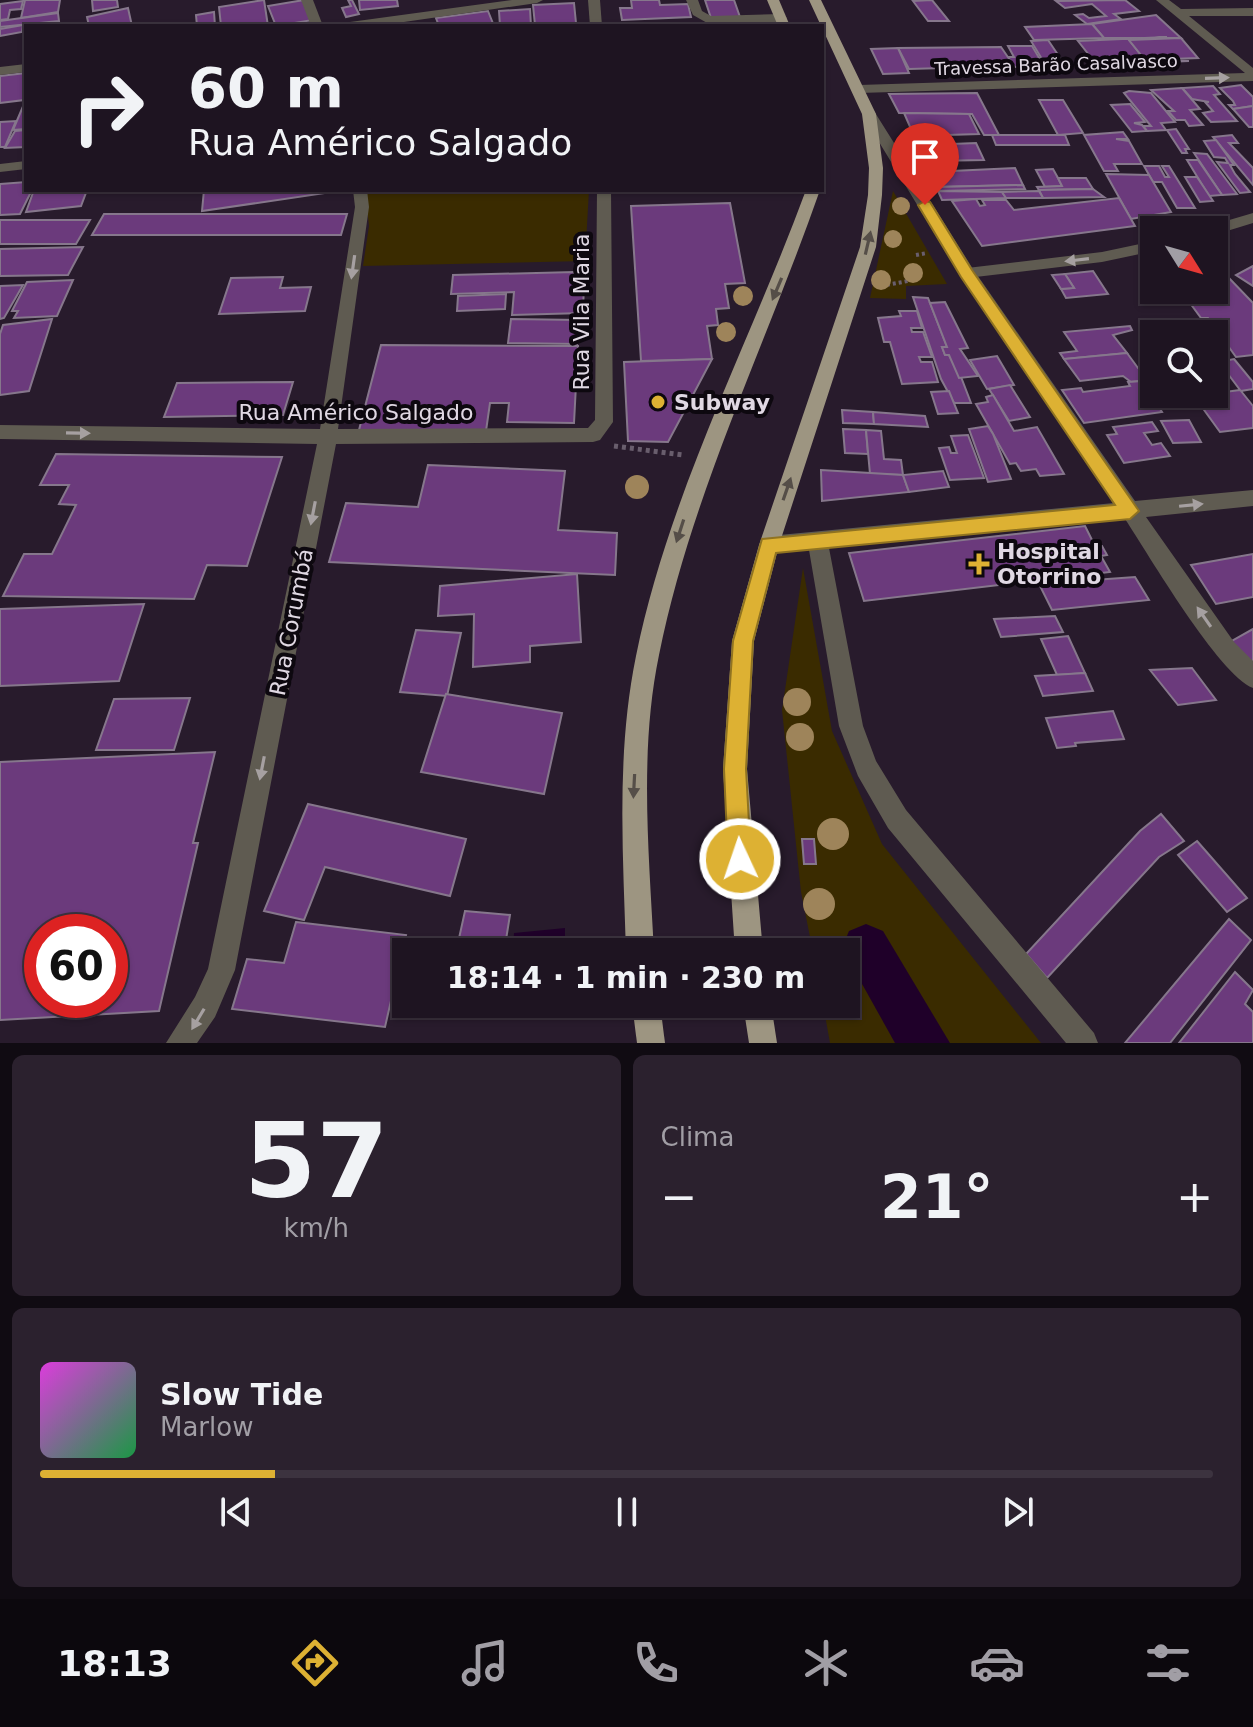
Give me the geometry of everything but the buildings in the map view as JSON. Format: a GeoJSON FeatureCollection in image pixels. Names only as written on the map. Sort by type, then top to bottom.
{"type":"FeatureCollection","features":[{"type":"Feature","properties":{"kind":"main road"},"geometry":{"type":"LineString","coordinates":[[773,0],[783,22]]}},
{"type":"Feature","properties":{"kind":"main road"},"geometry":{"type":"LineString","coordinates":[[804,0],[815,24]]}},
{"type":"Feature","properties":{"kind":"main road"},"geometry":{"type":"LineString","coordinates":[[748,938],[735,769],[743,641],[769,545],[868,247],[876,168],[869,114],[850,67],[815,0]]}},
{"type":"Feature","properties":{"kind":"main road"},"geometry":{"type":"LineString","coordinates":[[824,42],[850,67]]}},
{"type":"Feature","properties":{"kind":"main road"},"geometry":{"type":"LineString","coordinates":[[639,938],[633,787],[647,657],[679,534],[706,457],[783,274],[812,192]]}},
{"type":"Feature","properties":{"kind":"main road"},"geometry":{"type":"LineString","coordinates":[[648,1018],[651,1043]]}},
{"type":"Feature","properties":{"kind":"main road"},"geometry":{"type":"LineString","coordinates":[[759,1018],[763,1043]]}},
{"type":"Feature","properties":{"kind":"street"},"geometry":{"type":"LineString","coordinates":[[307,0],[316,24]]}},
{"type":"Feature","properties":{"kind":"street"},"geometry":{"type":"LineString","coordinates":[[364,24],[537,0]]}},
{"type":"Feature","properties":{"kind":"street"},"geometry":{"type":"LineString","coordinates":[[594,0],[596,24]]}},
{"type":"Feature","properties":{"kind":"street"},"geometry":{"type":"LineString","coordinates":[[692,0],[697,13],[709,20],[783,22]]}},
{"type":"Feature","properties":{"kind":"street"},"geometry":{"type":"LineString","coordinates":[[1162,0],[1253,76]]}},
{"type":"Feature","properties":{"kind":"street"},"geometry":{"type":"LineString","coordinates":[[1179,13],[1253,12]]}},
{"type":"Feature","properties":{"kind":"street"},"geometry":{"type":"LineString","coordinates":[[0,71],[24,68]]}},
{"type":"Feature","properties":{"kind":"street","name":"Travessa Barão Casalvasco"},"geometry":{"type":"LineString","coordinates":[[859,89],[1253,76]]}},
{"type":"Feature","properties":{"kind":"street"},"geometry":{"type":"LineString","coordinates":[[869,114],[967,273],[1226,649],[1253,677]]}},
{"type":"Feature","properties":{"kind":"street"},"geometry":{"type":"LineString","coordinates":[[0,168],[24,165]]}},
{"type":"Feature","properties":{"kind":"street","name":"Rua Corumbá"},"geometry":{"type":"LineString","coordinates":[[180,1043],[205,1007],[221,970],[328,437],[362,207],[360,192]]}},
{"type":"Feature","properties":{"kind":"street","name":"Rua Vila Maria"},"geometry":{"type":"LineString","coordinates":[[598,433],[604,422],[604,192]]}},
{"type":"Feature","properties":{"kind":"street"},"geometry":{"type":"LineString","coordinates":[[1228,226],[1253,218]]}},
{"type":"Feature","properties":{"kind":"street"},"geometry":{"type":"LineString","coordinates":[[967,273],[1102,257],[1140,249]]}},
{"type":"Feature","properties":{"kind":"street","name":"Rua Américo Salgado"},"geometry":{"type":"LineString","coordinates":[[0,432],[328,437],[584,437],[598,433]]}},
{"type":"Feature","properties":{"kind":"street"},"geometry":{"type":"LineString","coordinates":[[769,545],[1253,498]]}},
{"type":"Feature","properties":{"kind":"street"},"geometry":{"type":"LineString","coordinates":[[818,541],[851,726],[866,768],[897,819],[1084,1043]]}},
{"type":"Feature","properties":{"kind":"path"},"geometry":{"type":"LineString","coordinates":[[879,287],[908,281]]}},
{"type":"Feature","properties":{"kind":"path"},"geometry":{"type":"LineString","coordinates":[[598,433],[614,446],[706,457]]}},
{"type":"Feature","properties":{"kind":"shaded area"},"geometry":{"type":"Polygon","coordinates":[[[893,191],[947,284],[906,286],[906,299],[870,298],[893,191]]]}},
{"type":"Feature","properties":{"kind":"shaded area"},"geometry":{"type":"Polygon","coordinates":[[[365,192],[589,192],[585,261],[363,266],[369,226],[365,192]]]}},
{"type":"Feature","properties":{"kind":"shaded area"},"geometry":{"type":"Polygon","coordinates":[[[803,568],[832,731],[882,844],[1041,1043],[830,1043],[826,1018],[860,1018],[860,938],[810,938],[801,892],[782,710],[803,568]]]}},
{"type":"Feature","properties":{"kind":"shaded area"},"geometry":{"type":"Polygon","coordinates":[[[565,928],[565,938],[514,938],[514,933],[565,928]]]}},
{"type":"Feature","properties":{"kind":"waterway"},"geometry":{"type":"LineString","coordinates":[[866,948],[924,1043]]}},
{"type":"Feature","properties":{"kind":"place","name":"Subway"},"geometry":{"type":"Point","coordinates":[658,402]}},
{"type":"Feature","properties":{"kind":"place","name":"Hospital Otorrino"},"geometry":{"type":"Point","coordinates":[979,564]}},
{"type":"Feature","properties":{"kind":"route"},"geometry":{"type":"LineString","coordinates":[[740,859],[735,769],[743,641],[769,545],[1130,511],[967,273],[925,205]]}}]}
